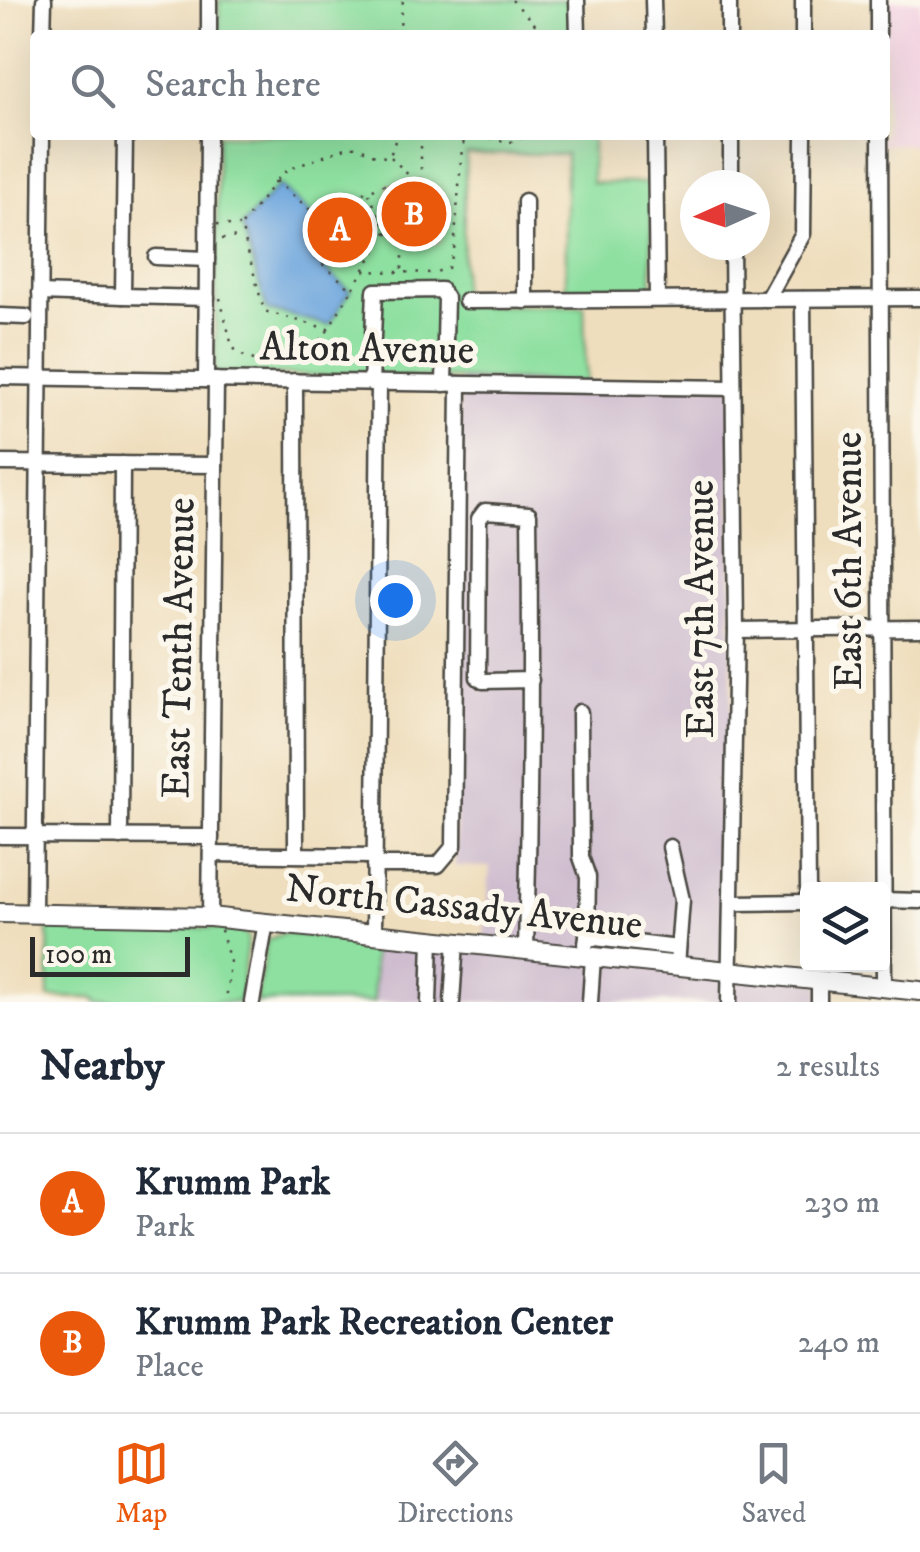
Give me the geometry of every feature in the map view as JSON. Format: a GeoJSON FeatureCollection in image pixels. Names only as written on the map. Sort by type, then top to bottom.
{"type":"FeatureCollection","features":[{"type":"Feature","properties":{"kind":"main road","name":"North Cassady Avenue"},"geometry":{"type":"LineString","coordinates":[[0,913],[266,922],[588,956],[678,957],[732,972],[819,980],[891,993],[920,991]]}},
{"type":"Feature","properties":{"kind":"street"},"geometry":{"type":"LineString","coordinates":[[43,30],[44,0]]}},
{"type":"Feature","properties":{"kind":"street"},"geometry":{"type":"LineString","coordinates":[[209,0],[209,30]]}},
{"type":"Feature","properties":{"kind":"street"},"geometry":{"type":"LineString","coordinates":[[577,0],[578,30]]}},
{"type":"Feature","properties":{"kind":"street"},"geometry":{"type":"LineString","coordinates":[[653,0],[654,30]]}},
{"type":"Feature","properties":{"kind":"street"},"geometry":{"type":"LineString","coordinates":[[729,0],[729,30]]}},
{"type":"Feature","properties":{"kind":"street"},"geometry":{"type":"LineString","coordinates":[[803,0],[803,30]]}},
{"type":"Feature","properties":{"kind":"street"},"geometry":{"type":"LineString","coordinates":[[878,0],[878,30]]}},
{"type":"Feature","properties":{"kind":"street"},"geometry":{"type":"LineString","coordinates":[[34,914],[42,140]]}},
{"type":"Feature","properties":{"kind":"street"},"geometry":{"type":"LineString","coordinates":[[122,296],[124,140]]}},
{"type":"Feature","properties":{"kind":"street","name":"East Tenth Avenue"},"geometry":{"type":"LineString","coordinates":[[208,140],[214,465],[211,854],[216,921]]}},
{"type":"Feature","properties":{"kind":"street"},"geometry":{"type":"LineString","coordinates":[[655,140],[658,299]]}},
{"type":"Feature","properties":{"kind":"street"},"geometry":{"type":"LineString","coordinates":[[730,140],[731,170]]}},
{"type":"Feature","properties":{"kind":"street"},"geometry":{"type":"LineString","coordinates":[[767,299],[803,234],[804,140]]}},
{"type":"Feature","properties":{"kind":"street","name":"East 6th Avenue"},"geometry":{"type":"LineString","coordinates":[[880,140],[883,882]]}},
{"type":"Feature","properties":{"kind":"street"},"geometry":{"type":"LineString","coordinates":[[525,201],[525,301]]}},
{"type":"Feature","properties":{"kind":"street"},"geometry":{"type":"LineString","coordinates":[[156,257],[212,254]]}},
{"type":"Feature","properties":{"kind":"street","name":"East 7th Avenue"},"geometry":{"type":"LineString","coordinates":[[729,1002],[734,904],[736,630],[732,260]]}},
{"type":"Feature","properties":{"kind":"street"},"geometry":{"type":"LineString","coordinates":[[211,854],[296,854],[374,861],[435,866],[446,860],[454,846],[451,384],[446,298],[441,290],[375,291],[375,383],[374,861],[374,933]]}},
{"type":"Feature","properties":{"kind":"street"},"geometry":{"type":"LineString","coordinates":[[40,293],[213,294]]}},
{"type":"Feature","properties":{"kind":"street"},"geometry":{"type":"LineString","coordinates":[[803,298],[808,882]]}},
{"type":"Feature","properties":{"kind":"street","name":"Alton Avenue"},"geometry":{"type":"LineString","coordinates":[[466,301],[920,298]]}},
{"type":"Feature","properties":{"kind":"street"},"geometry":{"type":"LineString","coordinates":[[0,316],[26,316]]}},
{"type":"Feature","properties":{"kind":"street","name":"Alton Avenue"},"geometry":{"type":"LineString","coordinates":[[0,377],[733,388]]}},
{"type":"Feature","properties":{"kind":"street"},"geometry":{"type":"LineString","coordinates":[[295,381],[296,854]]}},
{"type":"Feature","properties":{"kind":"street"},"geometry":{"type":"LineString","coordinates":[[0,464],[214,465]]}},
{"type":"Feature","properties":{"kind":"street"},"geometry":{"type":"LineString","coordinates":[[120,837],[122,464]]}},
{"type":"Feature","properties":{"kind":"street"},"geometry":{"type":"LineString","coordinates":[[526,950],[532,680],[529,514],[484,511],[479,519],[478,676],[483,682],[532,680]]}},
{"type":"Feature","properties":{"kind":"street"},"geometry":{"type":"LineString","coordinates":[[736,630],[920,628]]}},
{"type":"Feature","properties":{"kind":"street"},"geometry":{"type":"LineString","coordinates":[[580,712],[581,857],[588,877],[590,1002]]}},
{"type":"Feature","properties":{"kind":"street"},"geometry":{"type":"LineString","coordinates":[[0,836],[211,837]]}},
{"type":"Feature","properties":{"kind":"street"},"geometry":{"type":"LineString","coordinates":[[587,937],[678,957],[682,900],[670,847]]}},
{"type":"Feature","properties":{"kind":"street"},"geometry":{"type":"LineString","coordinates":[[890,900],[920,901]]}},
{"type":"Feature","properties":{"kind":"street"},"geometry":{"type":"LineString","coordinates":[[734,904],[800,901]]}},
{"type":"Feature","properties":{"kind":"street"},"geometry":{"type":"LineString","coordinates":[[252,1002],[266,922]]}},
{"type":"Feature","properties":{"kind":"street"},"geometry":{"type":"LineString","coordinates":[[429,1002],[431,939]]}},
{"type":"Feature","properties":{"kind":"street"},"geometry":{"type":"LineString","coordinates":[[452,1002],[456,942]]}},
{"type":"Feature","properties":{"kind":"street"},"geometry":{"type":"LineString","coordinates":[[818,1002],[819,980]]}},
{"type":"Feature","properties":{"kind":"path"},"geometry":{"type":"LineString","coordinates":[[400,30],[403,0]]}},
{"type":"Feature","properties":{"kind":"path"},"geometry":{"type":"LineString","coordinates":[[512,0],[540,30]]}},
{"type":"Feature","properties":{"kind":"path"},"geometry":{"type":"LineString","coordinates":[[390,156],[395,140]]}},
{"type":"Feature","properties":{"kind":"path"},"geometry":{"type":"LineString","coordinates":[[364,271],[441,271],[452,261],[465,140]]}},
{"type":"Feature","properties":{"kind":"path"},"geometry":{"type":"LineString","coordinates":[[313,212],[388,183],[421,183],[421,142]]}},
{"type":"Feature","properties":{"kind":"path"},"geometry":{"type":"LineString","coordinates":[[328,329],[264,311],[240,237],[241,226],[287,170],[348,147],[356,146],[380,158],[390,156]]}},
{"type":"Feature","properties":{"kind":"path"},"geometry":{"type":"LineString","coordinates":[[390,156],[416,183]]}},
{"type":"Feature","properties":{"kind":"path"},"geometry":{"type":"LineString","coordinates":[[276,181],[313,212]]}},
{"type":"Feature","properties":{"kind":"path"},"geometry":{"type":"LineString","coordinates":[[368,192],[386,232]]}},
{"type":"Feature","properties":{"kind":"path"},"geometry":{"type":"LineString","coordinates":[[313,212],[312,255],[352,290]]}},
{"type":"Feature","properties":{"kind":"path"},"geometry":{"type":"LineString","coordinates":[[402,272],[405,232],[411,222]]}},
{"type":"Feature","properties":{"kind":"path"},"geometry":{"type":"LineString","coordinates":[[208,224],[241,226]]}},
{"type":"Feature","properties":{"kind":"path"},"geometry":{"type":"LineString","coordinates":[[386,232],[405,232]]}},
{"type":"Feature","properties":{"kind":"path"},"geometry":{"type":"LineString","coordinates":[[213,294],[226,334],[239,355],[298,357],[310,352],[328,329],[386,232]]}},
{"type":"Feature","properties":{"kind":"path"},"geometry":{"type":"LineString","coordinates":[[212,254],[214,240],[240,237]]}},
{"type":"Feature","properties":{"kind":"path"},"geometry":{"type":"LineString","coordinates":[[216,921],[230,962],[226,1002]]}},
{"type":"Feature","properties":{"kind":"shaded area"},"geometry":{"type":"Polygon","coordinates":[[[875,0],[920,0],[920,144],[877,144],[890,140],[890,30],[876,30],[875,0]]]}},
{"type":"Feature","properties":{"kind":"shaded area"},"geometry":{"type":"Polygon","coordinates":[[[460,379],[732,386],[731,970],[820,981],[819,1002],[374,1002],[373,933],[483,945],[490,867],[455,866],[460,379]]]}},
{"type":"Feature","properties":{"kind":"green space"},"geometry":{"type":"Polygon","coordinates":[[[219,0],[570,0],[571,30],[219,30],[219,0]]]}},
{"type":"Feature","properties":{"kind":"green space"},"geometry":{"type":"Polygon","coordinates":[[[218,140],[592,140],[592,183],[651,183],[652,294],[566,294],[566,154],[466,153],[461,305],[584,306],[586,382],[215,373],[218,140]]]}},
{"type":"Feature","properties":{"kind":"green space"},"geometry":{"type":"Polygon","coordinates":[[[48,922],[240,929],[248,937],[239,1002],[97,1002],[96,998],[49,997],[48,922]]]}},
{"type":"Feature","properties":{"kind":"green space"},"geometry":{"type":"Polygon","coordinates":[[[284,933],[373,941],[374,1002],[256,1002],[267,940],[284,933]]]}},
{"type":"Feature","properties":{"kind":"water"},"geometry":{"type":"Polygon","coordinates":[[[279,185],[311,214],[310,256],[350,291],[329,325],[267,310],[242,226],[279,185]]]}},
{"type":"Feature","properties":{"kind":"building"},"geometry":{"type":"Polygon","coordinates":[[[388,185],[432,186],[432,205],[440,205],[440,243],[411,242],[411,223],[388,222],[388,185]]]}},
{"type":"Feature","properties":{"kind":"place","name":"Krumm Park Recreation Center"},"geometry":{"type":"Point","coordinates":[414,214]}},
{"type":"Feature","properties":{"kind":"place","name":"Krumm Park"},"geometry":{"type":"Point","coordinates":[340,230]}}]}
